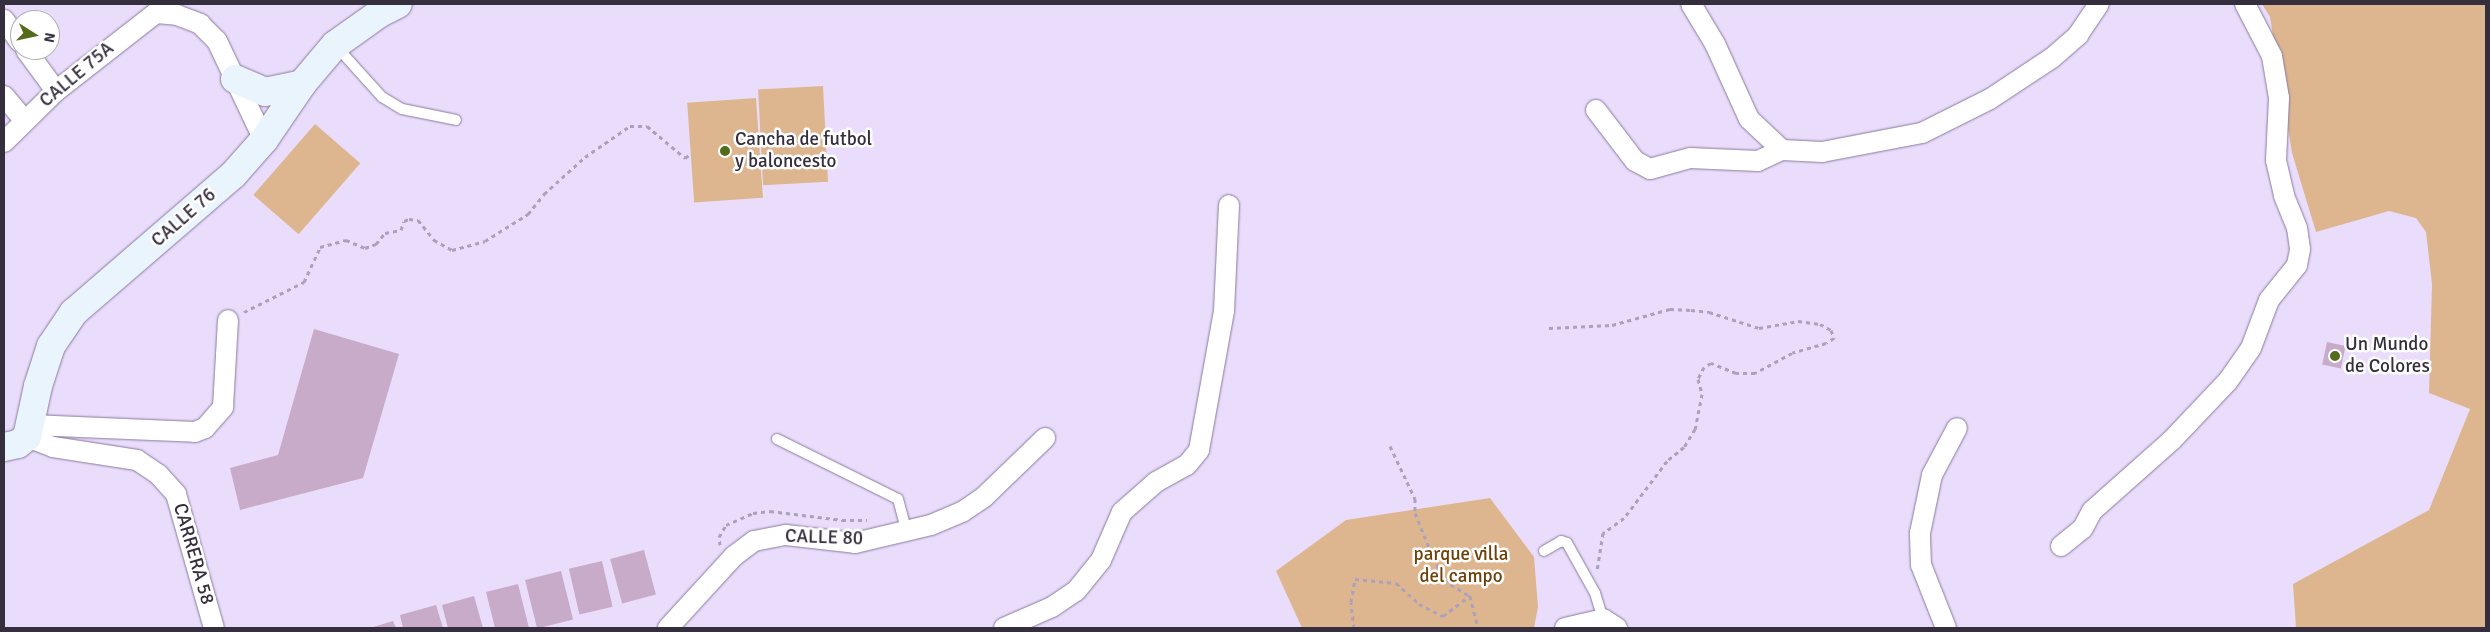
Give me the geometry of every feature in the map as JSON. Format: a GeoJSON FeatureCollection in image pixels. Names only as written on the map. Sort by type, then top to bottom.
{"type":"FeatureCollection","features":[{"type":"Feature","properties":{"kind":"street","name":"CALLE 76"},"geometry":{"type":"LineString","coordinates":[[21,436],[51,346],[73,313],[233,175],[264,140],[302,84],[335,45],[380,13],[398,4]]}},
{"type":"Feature","properties":{"kind":"street"},"geometry":{"type":"LineString","coordinates":[[1691,4],[1715,44],[1749,119],[1782,150]]}},
{"type":"Feature","properties":{"kind":"street"},"geometry":{"type":"LineString","coordinates":[[1596,110],[1635,161],[1650,169],[1690,158],[1758,161],[1782,150],[1822,152],[1922,133],[1990,99],[2052,58],[2078,35],[2099,4]]}},
{"type":"Feature","properties":{"kind":"street"},"geometry":{"type":"LineString","coordinates":[[2061,546],[2083,528],[2092,511],[2172,440],[2228,381],[2251,348],[2269,300],[2297,264],[2300,249],[2297,228],[2284,195],[2276,160],[2279,98],[2272,56],[2245,4]]}},
{"type":"Feature","properties":{"kind":"street"},"geometry":{"type":"LineString","coordinates":[[153,8],[200,24],[217,41],[264,140]]}},
{"type":"Feature","properties":{"kind":"street","name":"CALLE 75A"},"geometry":{"type":"LineString","coordinates":[[4,142],[24,120],[56,91],[153,8]]}},
{"type":"Feature","properties":{"kind":"street"},"geometry":{"type":"LineString","coordinates":[[33,60],[56,91]]}},
{"type":"Feature","properties":{"kind":"street"},"geometry":{"type":"LineString","coordinates":[[231,71],[265,92],[302,84]]}},
{"type":"Feature","properties":{"kind":"street"},"geometry":{"type":"LineString","coordinates":[[4,96],[24,120]]}},
{"type":"Feature","properties":{"kind":"street"},"geometry":{"type":"LineString","coordinates":[[1004,628],[1052,607],[1076,591],[1101,560],[1122,512],[1156,482],[1187,465],[1199,450],[1224,311],[1229,206]]}},
{"type":"Feature","properties":{"kind":"street"},"geometry":{"type":"LineString","coordinates":[[21,436],[195,432],[206,428],[223,407],[228,320]]}},
{"type":"Feature","properties":{"kind":"street"},"geometry":{"type":"LineString","coordinates":[[1946,628],[1921,565],[1920,533],[1932,475],[1957,428]]}},
{"type":"Feature","properties":{"kind":"street","name":"CARRERA 58"},"geometry":{"type":"LineString","coordinates":[[21,436],[53,447],[137,460],[158,474],[176,494],[214,628]]}},
{"type":"Feature","properties":{"kind":"street","name":"CALLE 80"},"geometry":{"type":"LineString","coordinates":[[668,628],[734,556],[754,541],[786,535],[856,543],[907,532],[962,512],[984,497],[1045,438]]}},
{"type":"Feature","properties":{"kind":"street"},"geometry":{"type":"LineString","coordinates":[[1565,628],[1610,624]]}},
{"type":"Feature","properties":{"kind":"lane"},"geometry":{"type":"LineString","coordinates":[[335,45],[382,97],[402,109],[456,120]]}},
{"type":"Feature","properties":{"kind":"lane"},"geometry":{"type":"LineString","coordinates":[[777,439],[898,500],[907,532]]}},
{"type":"Feature","properties":{"kind":"lane"},"geometry":{"type":"LineString","coordinates":[[1544,551],[1561,541],[1567,543],[1596,593],[1610,624]]}},
{"type":"Feature","properties":{"kind":"path"},"geometry":{"type":"LineString","coordinates":[[228,320],[304,282],[320,247],[346,240],[365,248],[376,244],[386,233],[401,230],[404,221],[409,218],[418,220],[434,240],[452,250],[485,241],[528,214],[544,194],[585,157],[630,126],[647,126],[685,158],[689,155]]}},
{"type":"Feature","properties":{"kind":"path"},"geometry":{"type":"LineString","coordinates":[[1549,328],[1621,324],[1670,309],[1710,312],[1759,328],[1798,321],[1820,324],[1831,330],[1834,338],[1826,343],[1792,352],[1755,374],[1736,373],[1711,363],[1704,367],[1698,380],[1702,394],[1700,414],[1684,447],[1667,461],[1624,518],[1603,533],[1596,593]]}},
{"type":"Feature","properties":{"kind":"path"},"geometry":{"type":"LineString","coordinates":[[1390,446],[1415,499],[1415,513],[1444,580],[1470,596],[1478,628]]}},
{"type":"Feature","properties":{"kind":"path"},"geometry":{"type":"LineString","coordinates":[[1354,628],[1351,602],[1355,579],[1396,583],[1419,604],[1443,616],[1470,596]]}},
{"type":"Feature","properties":{"kind":"green space"},"geometry":{"type":"Polygon","coordinates":[[[2262,4],[2486,4],[2486,628],[2296,628],[2293,584],[2429,510],[2470,409],[2429,393],[2432,284],[2426,232],[2416,218],[2389,211],[2316,232],[2292,153],[2270,17],[2262,4]]]}},
{"type":"Feature","properties":{"kind":"green space","name":"Cancha de futbol y baloncesto"},"geometry":{"type":"Polygon","coordinates":[[[823,86],[828,182],[763,185],[758,89],[823,86]]]}},
{"type":"Feature","properties":{"kind":"green space","name":"Cancha de futbol y baloncesto"},"geometry":{"type":"Polygon","coordinates":[[[756,98],[763,198],[694,203],[687,103],[756,98]]]}},
{"type":"Feature","properties":{"kind":"green space"},"geometry":{"type":"Polygon","coordinates":[[[315,124],[360,163],[299,234],[253,195],[315,124]]]}},
{"type":"Feature","properties":{"kind":"green space","name":"parque villa del campo"},"geometry":{"type":"Polygon","coordinates":[[[1490,498],[1534,557],[1538,607],[1534,628],[1302,628],[1276,571],[1346,520],[1490,498]]]}},
{"type":"Feature","properties":{"kind":"building"},"geometry":{"type":"Polygon","coordinates":[[[314,329],[399,354],[363,478],[240,510],[230,468],[278,455],[314,329]]]}},
{"type":"Feature","properties":{"kind":"building","name":"Un Mundo de Colores"},"geometry":{"type":"Polygon","coordinates":[[[2327,342],[2346,346],[2341,368],[2322,364],[2327,342]]]}},
{"type":"Feature","properties":{"kind":"building"},"geometry":{"type":"Polygon","coordinates":[[[644,550],[656,594],[622,603],[610,559],[644,550]]]}},
{"type":"Feature","properties":{"kind":"building"},"geometry":{"type":"Polygon","coordinates":[[[602,561],[613,607],[579,614],[569,569],[602,561]]]}},
{"type":"Feature","properties":{"kind":"building"},"geometry":{"type":"Polygon","coordinates":[[[561,571],[573,620],[537,628],[525,580],[561,571]]]}},
{"type":"Feature","properties":{"kind":"building"},"geometry":{"type":"Polygon","coordinates":[[[518,584],[529,628],[495,628],[486,592],[518,584]]]}},
{"type":"Feature","properties":{"kind":"building"},"geometry":{"type":"Polygon","coordinates":[[[474,596],[483,628],[448,628],[442,605],[474,596]]]}},
{"type":"Feature","properties":{"kind":"building"},"geometry":{"type":"Polygon","coordinates":[[[436,605],[443,628],[403,628],[400,615],[436,605]]]}},
{"type":"Feature","properties":{"kind":"building"},"geometry":{"type":"Polygon","coordinates":[[[393,621],[396,628],[370,628],[393,621]]]}},
{"type":"Feature","properties":{"kind":"place","name":"Cancha de futbol y baloncesto"},"geometry":{"type":"Point","coordinates":[725,151]}},
{"type":"Feature","properties":{"kind":"place","name":"Un Mundo de Colores"},"geometry":{"type":"Point","coordinates":[2335,356]}}]}
